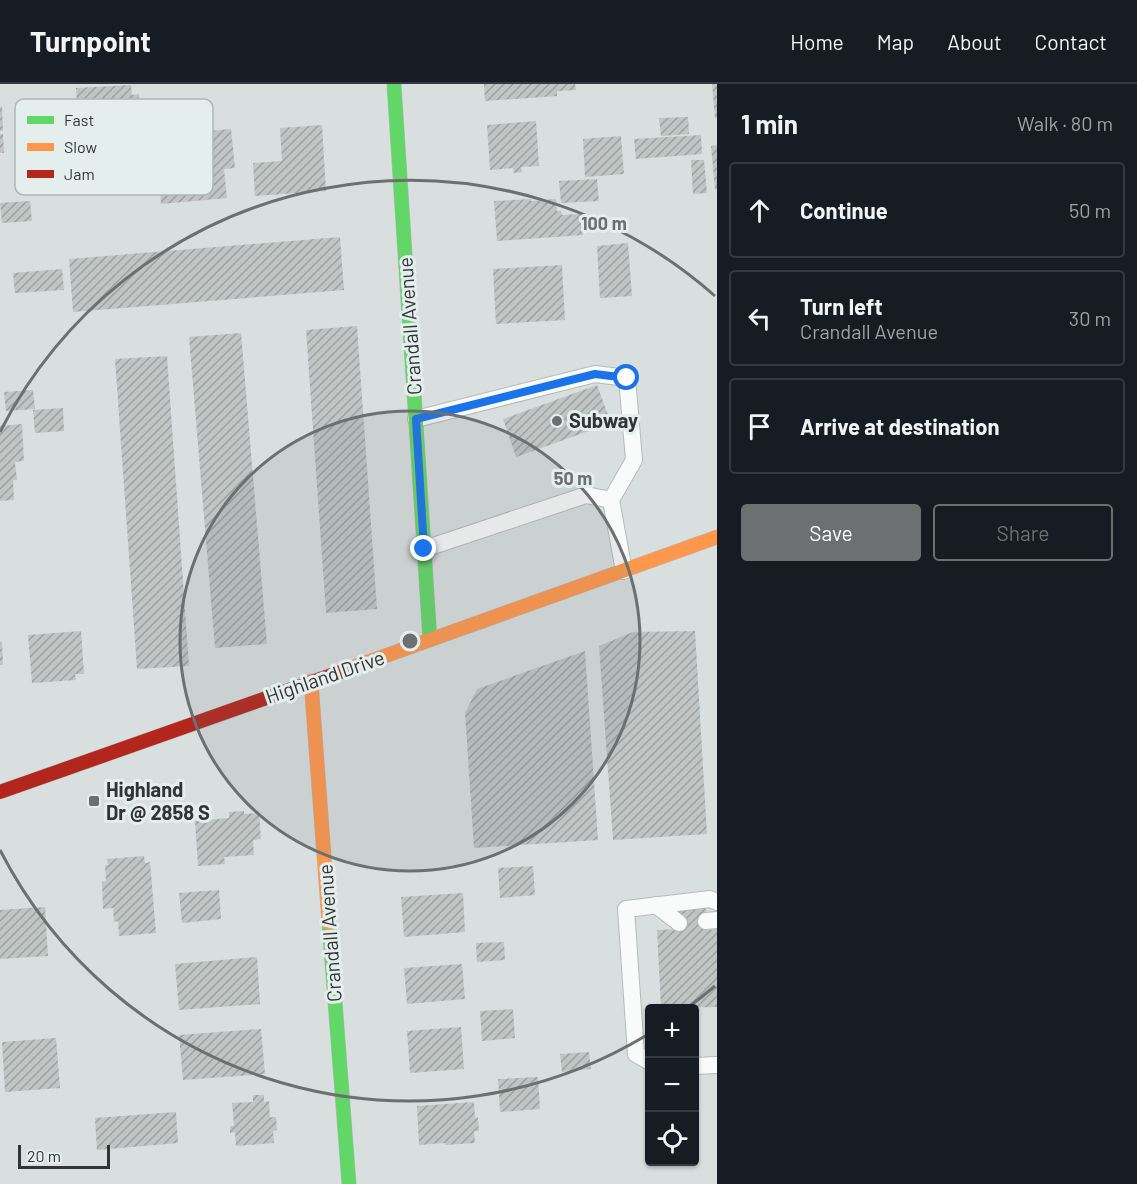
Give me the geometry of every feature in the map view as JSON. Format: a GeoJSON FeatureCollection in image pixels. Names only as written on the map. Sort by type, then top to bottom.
{"type":"FeatureCollection","features":[{"type":"Feature","properties":{"kind":"street","name":"Crandall Avenue"},"geometry":{"type":"LineString","coordinates":[[394,84],[430,640]]}},
{"type":"Feature","properties":{"kind":"street","name":"Highland Drive"},"geometry":{"type":"LineString","coordinates":[[0,792],[717,537]]}},
{"type":"Feature","properties":{"kind":"street","name":"Crandall Avenue"},"geometry":{"type":"LineString","coordinates":[[311,681],[349,1184]]}},
{"type":"Feature","properties":{"kind":"lane"},"geometry":{"type":"LineString","coordinates":[[416,419],[595,374],[627,378],[634,460],[611,500],[624,571]]}},
{"type":"Feature","properties":{"kind":"lane"},"geometry":{"type":"LineString","coordinates":[[424,549],[586,495],[611,500]]}},
{"type":"Feature","properties":{"kind":"lane"},"geometry":{"type":"LineString","coordinates":[[645,1059],[636,1054],[626,909],[710,899],[717,902]]}},
{"type":"Feature","properties":{"kind":"lane"},"geometry":{"type":"LineString","coordinates":[[656,905],[679,923]]}},
{"type":"Feature","properties":{"kind":"lane"},"geometry":{"type":"LineString","coordinates":[[699,1066],[717,1065]]}},
{"type":"Feature","properties":{"kind":"building"},"geometry":{"type":"Polygon","coordinates":[[[484,84],[575,84],[576,90],[557,91],[557,96],[485,101],[484,84]]]}},
{"type":"Feature","properties":{"kind":"building"},"geometry":{"type":"Polygon","coordinates":[[[712,84],[717,84],[717,118],[715,118],[712,84]]]}},
{"type":"Feature","properties":{"kind":"building"},"geometry":{"type":"Polygon","coordinates":[[[131,85],[132,95],[139,94],[139,99],[77,99],[76,88],[131,85]]]}},
{"type":"Feature","properties":{"kind":"building"},"geometry":{"type":"Polygon","coordinates":[[[0,107],[2,107],[3,131],[0,131],[0,107]]]}},
{"type":"Feature","properties":{"kind":"building"},"geometry":{"type":"Polygon","coordinates":[[[688,117],[689,134],[661,136],[659,118],[688,117]]]}},
{"type":"Feature","properties":{"kind":"building"},"geometry":{"type":"Polygon","coordinates":[[[536,121],[539,166],[521,167],[522,172],[514,173],[513,168],[490,170],[487,125],[536,121]]]}},
{"type":"Feature","properties":{"kind":"building"},"geometry":{"type":"Polygon","coordinates":[[[322,125],[326,191],[255,196],[253,163],[282,161],[280,128],[322,125]]]}},
{"type":"Feature","properties":{"kind":"building"},"geometry":{"type":"Polygon","coordinates":[[[231,129],[235,168],[224,169],[227,198],[161,204],[160,195],[213,195],[213,131],[231,129]]]}},
{"type":"Feature","properties":{"kind":"building"},"geometry":{"type":"Polygon","coordinates":[[[0,134],[3,134],[4,153],[0,153],[0,134]]]}},
{"type":"Feature","properties":{"kind":"building"},"geometry":{"type":"Polygon","coordinates":[[[701,135],[702,154],[636,159],[634,139],[701,135]]]}},
{"type":"Feature","properties":{"kind":"building"},"geometry":{"type":"Polygon","coordinates":[[[621,136],[624,174],[585,177],[583,139],[621,136]]]}},
{"type":"Feature","properties":{"kind":"building"},"geometry":{"type":"Polygon","coordinates":[[[717,145],[717,189],[715,190],[711,146],[717,145]]]}},
{"type":"Feature","properties":{"kind":"building"},"geometry":{"type":"Polygon","coordinates":[[[691,160],[704,160],[707,193],[693,194],[691,160]]]}},
{"type":"Feature","properties":{"kind":"building"},"geometry":{"type":"Polygon","coordinates":[[[597,179],[599,201],[561,203],[559,181],[597,179]]]}},
{"type":"Feature","properties":{"kind":"building"},"geometry":{"type":"Polygon","coordinates":[[[531,199],[531,201],[556,199],[557,211],[561,211],[562,215],[582,214],[583,235],[497,241],[494,201],[531,199]]]}},
{"type":"Feature","properties":{"kind":"building"},"geometry":{"type":"Polygon","coordinates":[[[30,201],[32,221],[2,223],[0,203],[30,201]]]}},
{"type":"Feature","properties":{"kind":"building"},"geometry":{"type":"Polygon","coordinates":[[[340,237],[344,290],[73,312],[69,259],[340,237]]]}},
{"type":"Feature","properties":{"kind":"building"},"geometry":{"type":"Polygon","coordinates":[[[628,243],[632,296],[600,298],[597,246],[628,243]]]}},
{"type":"Feature","properties":{"kind":"building"},"geometry":{"type":"Polygon","coordinates":[[[562,265],[565,320],[496,324],[493,269],[562,265]]]}},
{"type":"Feature","properties":{"kind":"building"},"geometry":{"type":"Polygon","coordinates":[[[62,269],[64,290],[15,293],[13,273],[62,269]]]}},
{"type":"Feature","properties":{"kind":"building"},"geometry":{"type":"Polygon","coordinates":[[[357,326],[377,609],[326,613],[306,330],[357,326]]]}},
{"type":"Feature","properties":{"kind":"building"},"geometry":{"type":"Polygon","coordinates":[[[241,333],[267,644],[215,648],[189,337],[241,333]]]}},
{"type":"Feature","properties":{"kind":"building"},"geometry":{"type":"Polygon","coordinates":[[[167,356],[189,666],[137,669],[115,359],[167,356]]]}},
{"type":"Feature","properties":{"kind":"building","name":"Subway"},"geometry":{"type":"Polygon","coordinates":[[[597,385],[611,423],[516,457],[503,419],[597,385]]]}},
{"type":"Feature","properties":{"kind":"building"},"geometry":{"type":"Polygon","coordinates":[[[33,390],[35,409],[6,411],[4,392],[33,390]]]}},
{"type":"Feature","properties":{"kind":"building"},"geometry":{"type":"Polygon","coordinates":[[[63,408],[64,431],[35,433],[33,410],[63,408]]]}},
{"type":"Feature","properties":{"kind":"building"},"geometry":{"type":"Polygon","coordinates":[[[22,424],[24,461],[15,462],[17,480],[13,480],[14,500],[0,501],[0,426],[22,424]]]}},
{"type":"Feature","properties":{"kind":"building"},"geometry":{"type":"Polygon","coordinates":[[[81,631],[84,674],[75,674],[76,680],[32,683],[28,635],[81,631]]]}},
{"type":"Feature","properties":{"kind":"building"},"geometry":{"type":"Polygon","coordinates":[[[695,631],[707,834],[613,840],[599,646],[633,632],[695,631]]]}},
{"type":"Feature","properties":{"kind":"building"},"geometry":{"type":"Polygon","coordinates":[[[0,642],[2,642],[3,665],[0,665],[0,642]]]}},
{"type":"Feature","properties":{"kind":"building"},"geometry":{"type":"Polygon","coordinates":[[[585,651],[598,840],[474,848],[465,713],[477,689],[585,651]]]}},
{"type":"Feature","properties":{"kind":"building"},"geometry":{"type":"Polygon","coordinates":[[[244,811],[244,814],[259,813],[261,839],[253,840],[254,855],[224,857],[225,864],[198,866],[195,821],[229,818],[229,812],[244,811]]]}},
{"type":"Feature","properties":{"kind":"building"},"geometry":{"type":"Polygon","coordinates":[[[144,856],[145,863],[150,862],[156,933],[119,936],[118,921],[114,922],[113,908],[103,909],[102,882],[106,881],[105,865],[108,865],[107,859],[144,856]]]}},
{"type":"Feature","properties":{"kind":"building"},"geometry":{"type":"Polygon","coordinates":[[[533,866],[535,895],[500,898],[498,868],[533,866]]]}},
{"type":"Feature","properties":{"kind":"building"},"geometry":{"type":"Polygon","coordinates":[[[219,890],[221,919],[182,923],[179,893],[219,890]]]}},
{"type":"Feature","properties":{"kind":"building"},"geometry":{"type":"Polygon","coordinates":[[[463,893],[465,932],[404,937],[401,897],[463,893]]]}},
{"type":"Feature","properties":{"kind":"building"},"geometry":{"type":"Polygon","coordinates":[[[706,905],[707,930],[717,929],[717,1007],[699,1007],[699,1004],[661,1004],[657,930],[679,929],[678,907],[706,905]]]}},
{"type":"Feature","properties":{"kind":"building"},"geometry":{"type":"Polygon","coordinates":[[[45,907],[48,956],[0,959],[0,910],[45,907]]]}},
{"type":"Feature","properties":{"kind":"building"},"geometry":{"type":"Polygon","coordinates":[[[504,942],[505,960],[477,962],[476,943],[504,942]]]}},
{"type":"Feature","properties":{"kind":"building"},"geometry":{"type":"Polygon","coordinates":[[[257,957],[260,1004],[179,1010],[175,964],[257,957]]]}},
{"type":"Feature","properties":{"kind":"building"},"geometry":{"type":"Polygon","coordinates":[[[462,964],[465,999],[407,1004],[404,968],[462,964]]]}},
{"type":"Feature","properties":{"kind":"building"},"geometry":{"type":"Polygon","coordinates":[[[513,1009],[515,1038],[482,1041],[480,1011],[513,1009]]]}},
{"type":"Feature","properties":{"kind":"building"},"geometry":{"type":"Polygon","coordinates":[[[461,1027],[464,1069],[410,1073],[407,1031],[461,1027]]]}},
{"type":"Feature","properties":{"kind":"building"},"geometry":{"type":"Polygon","coordinates":[[[261,1029],[265,1074],[183,1080],[179,1035],[261,1029]]]}},
{"type":"Feature","properties":{"kind":"building"},"geometry":{"type":"Polygon","coordinates":[[[56,1038],[60,1088],[5,1092],[2,1042],[56,1038]]]}},
{"type":"Feature","properties":{"kind":"building"},"geometry":{"type":"Polygon","coordinates":[[[589,1052],[591,1069],[562,1072],[560,1054],[589,1052]]]}},
{"type":"Feature","properties":{"kind":"building"},"geometry":{"type":"Polygon","coordinates":[[[538,1077],[540,1109],[500,1112],[498,1079],[538,1077]]]}},
{"type":"Feature","properties":{"kind":"building"},"geometry":{"type":"Polygon","coordinates":[[[253,1095],[264,1095],[264,1102],[269,1101],[270,1117],[276,1117],[277,1130],[273,1131],[274,1143],[236,1146],[235,1132],[230,1133],[230,1126],[234,1126],[232,1103],[253,1102],[253,1095]]]}},
{"type":"Feature","properties":{"kind":"building"},"geometry":{"type":"Polygon","coordinates":[[[474,1102],[479,1131],[474,1131],[475,1143],[419,1145],[417,1106],[474,1102]]]}},
{"type":"Feature","properties":{"kind":"building"},"geometry":{"type":"Polygon","coordinates":[[[176,1112],[178,1143],[97,1150],[95,1118],[176,1112]]]}},
{"type":"Feature","properties":{"kind":"traffic: fast"},"geometry":{"type":"LineString","coordinates":[[394,84],[430,640]]}},
{"type":"Feature","properties":{"kind":"traffic: fast"},"geometry":{"type":"LineString","coordinates":[[329,923],[349,1184]]}},
{"type":"Feature","properties":{"kind":"traffic: slow"},"geometry":{"type":"LineString","coordinates":[[343,671],[717,537]]}},
{"type":"Feature","properties":{"kind":"traffic: slow"},"geometry":{"type":"LineString","coordinates":[[311,681],[329,923]]}},
{"type":"Feature","properties":{"kind":"traffic: jam"},"geometry":{"type":"LineString","coordinates":[[0,792],[343,671]]}},
{"type":"Feature","properties":{"kind":"place","name":"Subway"},"geometry":{"type":"Point","coordinates":[557,421]}},
{"type":"Feature","properties":{"kind":"place","name":"Highland Dr @ 2858 S"},"geometry":{"type":"Point","coordinates":[94,801]}},
{"type":"Feature","properties":{"kind":"route"},"geometry":{"type":"LineString","coordinates":[[424,549],[416,419],[595,374],[627,378]]}}]}
